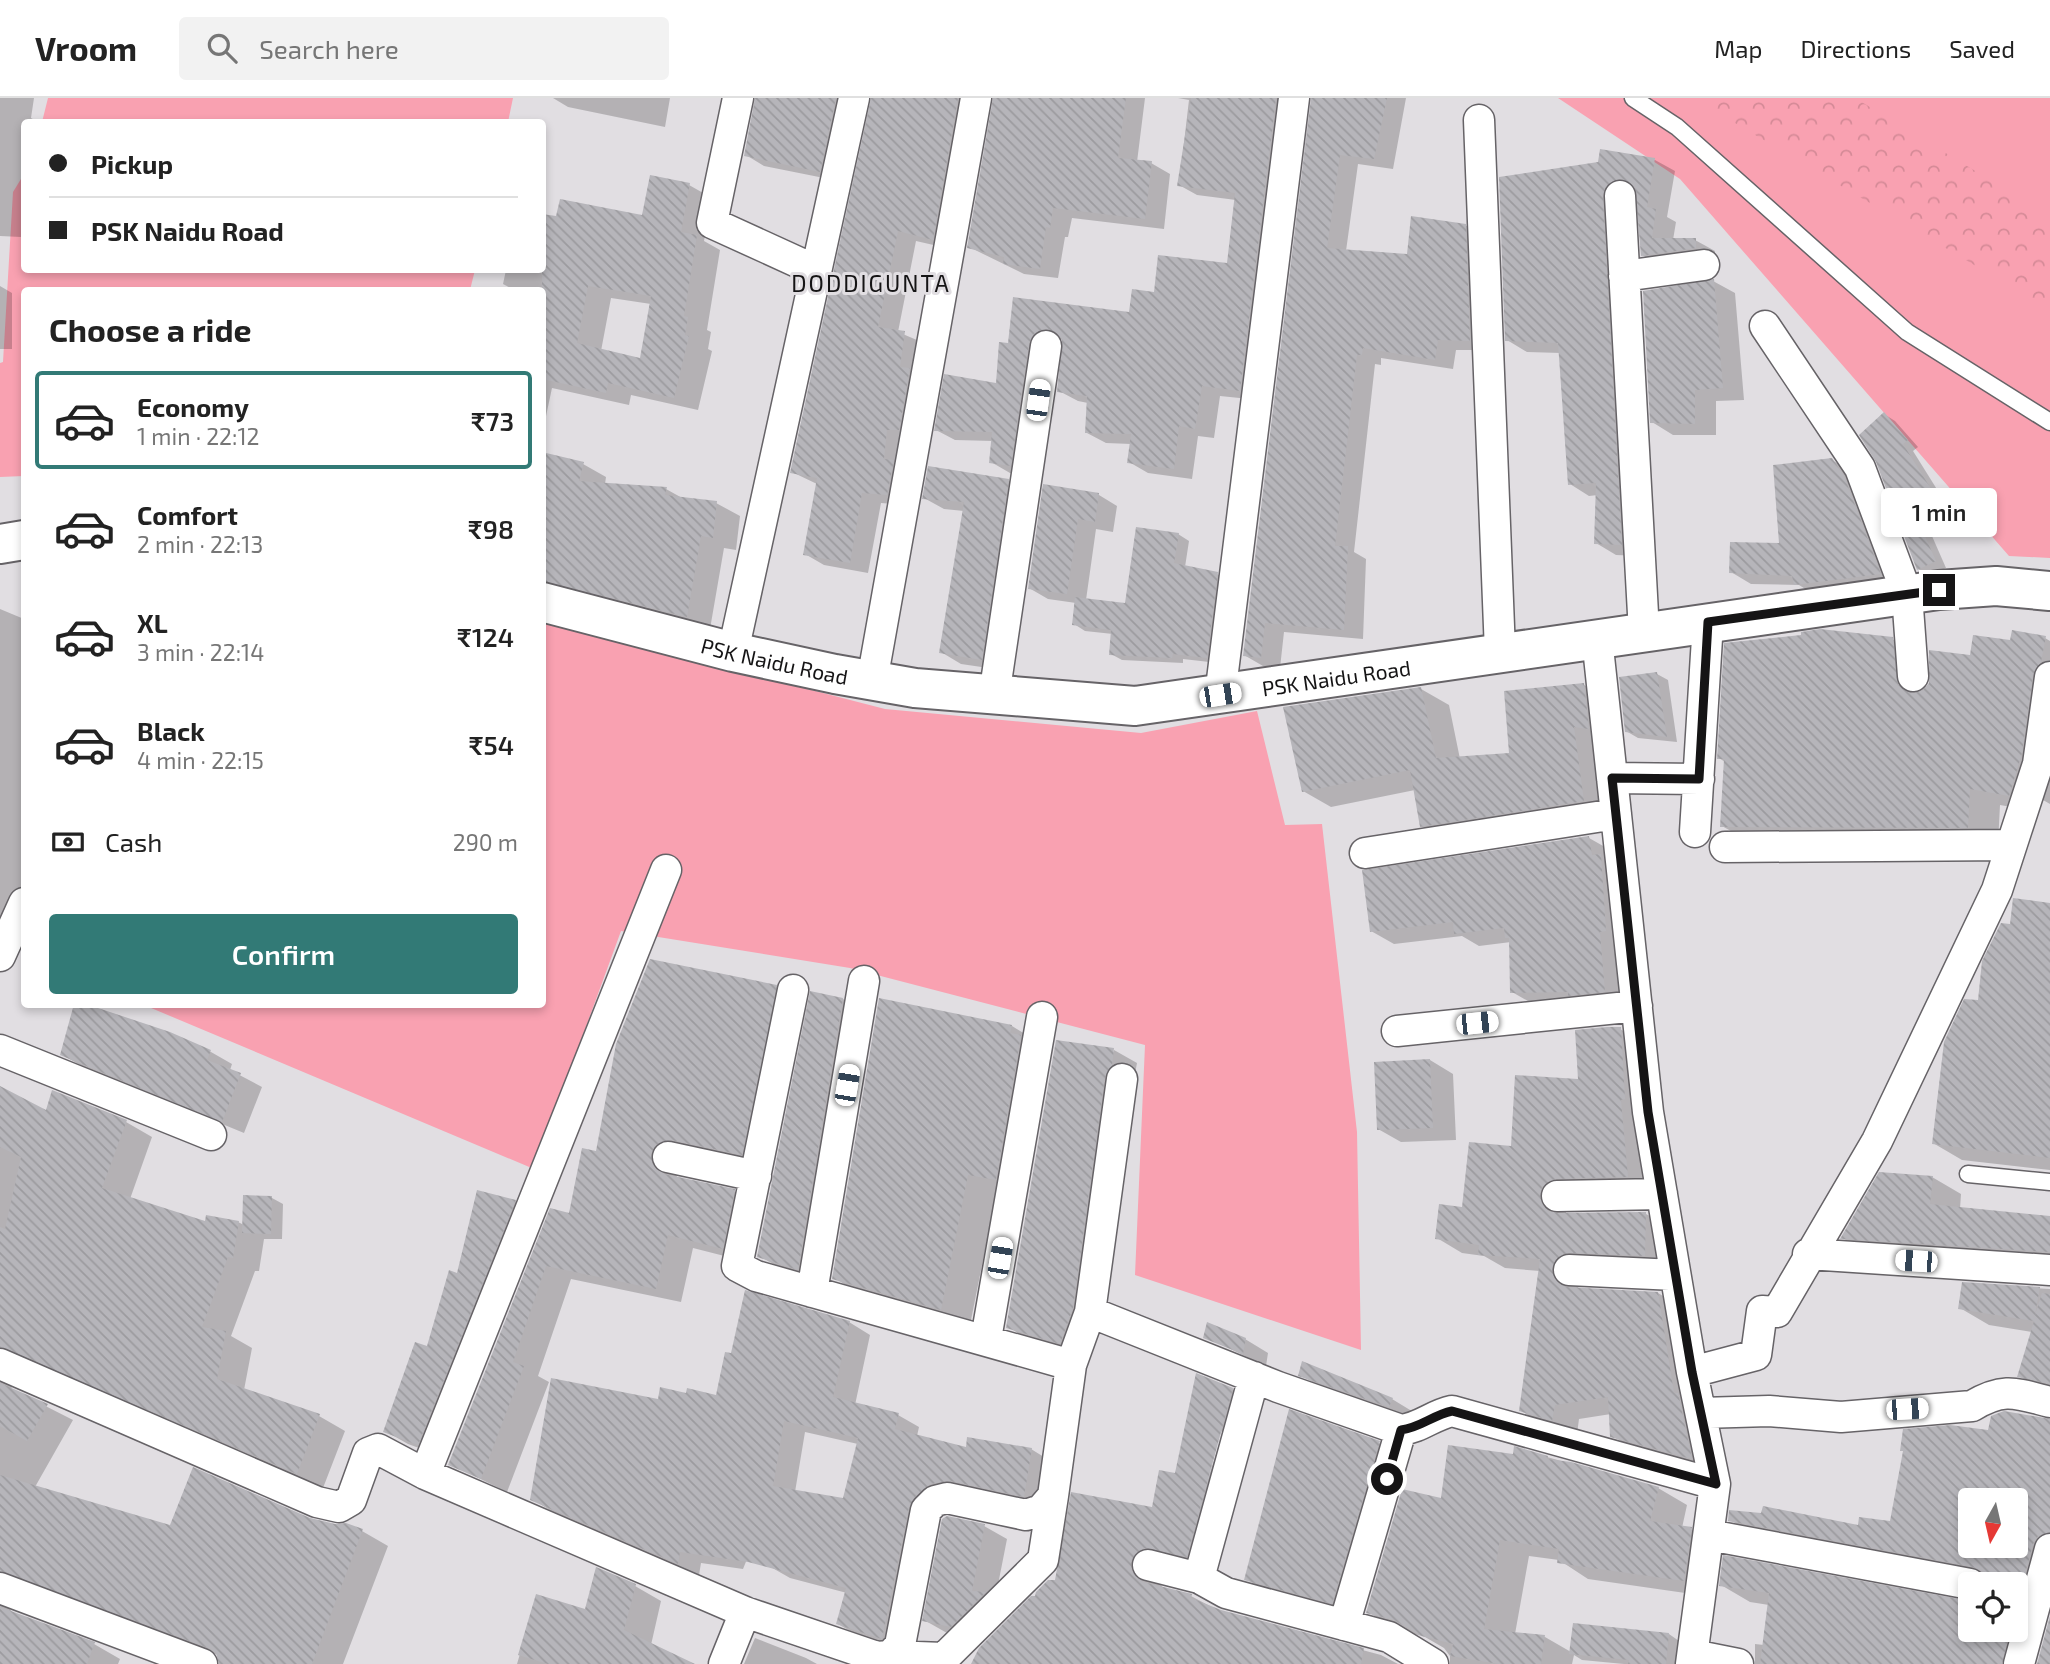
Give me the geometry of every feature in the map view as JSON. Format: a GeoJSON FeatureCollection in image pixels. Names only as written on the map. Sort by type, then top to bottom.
{"type":"FeatureCollection","features":[{"type":"Feature","properties":{"kind":"street"},"geometry":{"type":"LineString","coordinates":[[738,98],[712,223],[815,270]]}},
{"type":"Feature","properties":{"kind":"street"},"geometry":{"type":"LineString","coordinates":[[733,652],[854,98]]}},
{"type":"Feature","properties":{"kind":"street"},"geometry":{"type":"LineString","coordinates":[[872,681],[976,98]]}},
{"type":"Feature","properties":{"kind":"street"},"geometry":{"type":"LineString","coordinates":[[1220,695],[1294,98]]}},
{"type":"Feature","properties":{"kind":"street"},"geometry":{"type":"LineString","coordinates":[[1479,120],[1500,652]]}},
{"type":"Feature","properties":{"kind":"street"},"geometry":{"type":"LineString","coordinates":[[1620,197],[1644,632]]}},
{"type":"Feature","properties":{"kind":"street"},"geometry":{"type":"LineString","coordinates":[[1624,276],[1704,265]]}},
{"type":"Feature","properties":{"kind":"street"},"geometry":{"type":"LineString","coordinates":[[1765,326],[1860,468],[1907,594],[1913,676]]}},
{"type":"Feature","properties":{"kind":"street"},"geometry":{"type":"LineString","coordinates":[[994,696],[1046,346]]}},
{"type":"Feature","properties":{"kind":"street"},"geometry":{"type":"LineString","coordinates":[[0,544],[21,540]]}},
{"type":"Feature","properties":{"kind":"street","name":"PSK Naidu Road"},"geometry":{"type":"LineString","coordinates":[[546,603],[733,652],[872,681],[994,696],[1135,706],[1907,594],[1996,586],[2050,592]]}},
{"type":"Feature","properties":{"kind":"street"},"geometry":{"type":"LineString","coordinates":[[1695,832],[1708,622]]}},
{"type":"Feature","properties":{"kind":"street"},"geometry":{"type":"LineString","coordinates":[[1597,638],[1648,1112],[1692,1372],[1716,1484],[1692,1660],[1738,1664]]}},
{"type":"Feature","properties":{"kind":"street"},"geometry":{"type":"LineString","coordinates":[[1692,1372],[1756,1354],[1762,1311],[1777,1312],[1808,1254],[1877,1140],[1997,890],[2038,764],[2050,677]]}},
{"type":"Feature","properties":{"kind":"street"},"geometry":{"type":"LineString","coordinates":[[1612,778],[1699,779]]}},
{"type":"Feature","properties":{"kind":"street"},"geometry":{"type":"LineString","coordinates":[[1365,853],[1616,814]]}},
{"type":"Feature","properties":{"kind":"street"},"geometry":{"type":"LineString","coordinates":[[1725,847],[2011,845]]}},
{"type":"Feature","properties":{"kind":"street"},"geometry":{"type":"LineString","coordinates":[[425,1474],[666,870]]}},
{"type":"Feature","properties":{"kind":"street"},"geometry":{"type":"LineString","coordinates":[[0,957],[21,910]]}},
{"type":"Feature","properties":{"kind":"street"},"geometry":{"type":"LineString","coordinates":[[812,1292],[864,981]]}},
{"type":"Feature","properties":{"kind":"street"},"geometry":{"type":"LineString","coordinates":[[793,990],[737,1266],[756,1276],[986,1339],[1070,1365]]}},
{"type":"Feature","properties":{"kind":"street"},"geometry":{"type":"LineString","coordinates":[[1397,1031],[1637,1006]]}},
{"type":"Feature","properties":{"kind":"street"},"geometry":{"type":"LineString","coordinates":[[986,1339],[1042,1017]]}},
{"type":"Feature","properties":{"kind":"street"},"geometry":{"type":"LineString","coordinates":[[0,1049],[211,1135]]}},
{"type":"Feature","properties":{"kind":"street"},"geometry":{"type":"LineString","coordinates":[[0,1364],[317,1502],[339,1507],[351,1500],[371,1450],[378,1449],[425,1474],[745,1612],[877,1657],[944,1658],[1043,1560],[1070,1365],[1090,1312],[1122,1079]]}},
{"type":"Feature","properties":{"kind":"street"},"geometry":{"type":"LineString","coordinates":[[668,1157],[756,1176]]}},
{"type":"Feature","properties":{"kind":"street"},"geometry":{"type":"LineString","coordinates":[[1557,1196],[1662,1194]]}},
{"type":"Feature","properties":{"kind":"street"},"geometry":{"type":"LineString","coordinates":[[1808,1254],[2050,1270]]}},
{"type":"Feature","properties":{"kind":"street"},"geometry":{"type":"LineString","coordinates":[[1569,1270],[1675,1275]]}},
{"type":"Feature","properties":{"kind":"street"},"geometry":{"type":"LineString","coordinates":[[1090,1312],[1254,1377],[1401,1430],[1416,1428],[1436,1415],[1452,1411],[1716,1484]]}},
{"type":"Feature","properties":{"kind":"street"},"geometry":{"type":"LineString","coordinates":[[1199,1578],[1254,1377]]}},
{"type":"Feature","properties":{"kind":"street"},"geometry":{"type":"LineString","coordinates":[[1701,1413],[1769,1412],[1841,1417],[1972,1406],[1990,1395],[2007,1391],[2050,1402]]}},
{"type":"Feature","properties":{"kind":"street"},"geometry":{"type":"LineString","coordinates":[[1344,1625],[1401,1430]]}},
{"type":"Feature","properties":{"kind":"street"},"geometry":{"type":"LineString","coordinates":[[890,1656],[900,1645],[926,1510],[935,1501],[947,1498],[1026,1515],[1041,1510],[1053,1496]]}},
{"type":"Feature","properties":{"kind":"street"},"geometry":{"type":"LineString","coordinates":[[1709,1535],[1958,1582]]}},
{"type":"Feature","properties":{"kind":"street"},"geometry":{"type":"LineString","coordinates":[[2028,1592],[2050,1549]]}},
{"type":"Feature","properties":{"kind":"street"},"geometry":{"type":"LineString","coordinates":[[1148,1565],[1199,1578],[1226,1593],[1344,1625],[1386,1650],[1433,1664]]}},
{"type":"Feature","properties":{"kind":"street"},"geometry":{"type":"LineString","coordinates":[[0,1588],[202,1664]]}},
{"type":"Feature","properties":{"kind":"street"},"geometry":{"type":"LineString","coordinates":[[724,1664],[745,1612]]}},
{"type":"Feature","properties":{"kind":"street"},"geometry":{"type":"LineString","coordinates":[[2020,1664],[2022,1642]]}},
{"type":"Feature","properties":{"kind":"lane"},"geometry":{"type":"LineString","coordinates":[[1633,98],[1677,127],[1907,332],[2050,422]]}},
{"type":"Feature","properties":{"kind":"lane"},"geometry":{"type":"LineString","coordinates":[[1968,1174],[2050,1182]]}},
{"type":"Feature","properties":{"kind":"green space"},"geometry":{"type":"Polygon","coordinates":[[[48,98],[513,98],[509,119],[43,119],[48,98]]]}},
{"type":"Feature","properties":{"kind":"green space"},"geometry":{"type":"Polygon","coordinates":[[[1558,98],[2050,98],[2050,558],[2009,556],[1680,179],[1558,98]]]}},
{"type":"Feature","properties":{"kind":"green space"},"geometry":{"type":"Polygon","coordinates":[[[1693,98],[1855,98],[2033,206],[2050,227],[2050,306],[2045,307],[1693,98]]]}},
{"type":"Feature","properties":{"kind":"green space"},"geometry":{"type":"Polygon","coordinates":[[[21,179],[21,273],[474,273],[471,287],[21,287],[21,476],[0,477],[0,363],[3,362],[13,192],[21,179]]]}},
{"type":"Feature","properties":{"kind":"green space"},"geometry":{"type":"Polygon","coordinates":[[[546,622],[885,709],[1141,733],[1257,711],[1285,825],[1322,824],[1357,1132],[1361,1350],[1135,1275],[1145,1045],[850,968],[621,931],[534,1169],[151,1008],[546,1008],[546,622]]]}},
{"type":"Feature","properties":{"kind":"building"},"geometry":{"type":"Polygon","coordinates":[[[755,98],[836,98],[820,172],[744,156],[755,98]]]}},
{"type":"Feature","properties":{"kind":"building"},"geometry":{"type":"Polygon","coordinates":[[[871,98],[958,98],[933,240],[898,231],[878,327],[905,331],[900,367],[910,368],[899,430],[887,430],[884,459],[894,460],[887,495],[862,493],[850,563],[803,555],[817,478],[790,473],[871,98]]]}},
{"type":"Feature","properties":{"kind":"building"},"geometry":{"type":"Polygon","coordinates":[[[993,98],[1126,98],[1118,158],[1152,161],[1145,219],[1053,208],[1050,228],[1046,227],[1040,269],[1003,264],[1004,257],[967,248],[993,98]]]}},
{"type":"Feature","properties":{"kind":"building"},"geometry":{"type":"Polygon","coordinates":[[[1191,98],[1276,98],[1240,391],[1202,386],[1195,429],[1179,426],[1174,469],[1127,463],[1131,434],[1085,433],[1087,396],[1057,392],[1062,340],[1056,332],[1040,330],[1033,335],[1029,343],[1011,466],[989,463],[992,432],[934,431],[944,374],[996,383],[999,342],[1008,343],[1013,297],[1129,312],[1132,289],[1154,292],[1158,255],[1227,263],[1235,193],[1177,186],[1191,98]]]}},
{"type":"Feature","properties":{"kind":"building"},"geometry":{"type":"Polygon","coordinates":[[[1311,98],[1387,98],[1374,159],[1340,155],[1327,248],[1407,254],[1411,216],[1466,224],[1470,341],[1438,340],[1435,360],[1363,348],[1362,355],[1357,355],[1335,546],[1348,546],[1344,630],[1265,623],[1261,658],[1243,656],[1311,98]]]}},
{"type":"Feature","properties":{"kind":"building"},"geometry":{"type":"Polygon","coordinates":[[[1600,149],[1655,158],[1647,207],[1656,209],[1652,238],[1696,238],[1696,248],[1641,256],[1635,187],[1620,179],[1605,188],[1603,197],[1622,545],[1594,544],[1596,483],[1568,485],[1558,343],[1505,341],[1499,177],[1598,162],[1600,149]]]}},
{"type":"Feature","properties":{"kind":"building"},"geometry":{"type":"Polygon","coordinates":[[[650,175],[690,183],[681,232],[697,235],[684,316],[688,317],[685,335],[689,336],[674,398],[608,383],[606,393],[546,380],[546,287],[542,287],[542,273],[546,273],[546,215],[556,216],[560,199],[642,215],[650,175]],[[588,286],[577,343],[640,358],[651,296],[588,286]]]}},
{"type":"Feature","properties":{"kind":"building"},"geometry":{"type":"Polygon","coordinates":[[[1714,279],[1723,388],[1695,390],[1695,424],[1650,423],[1643,291],[1714,279]]]}},
{"type":"Feature","properties":{"kind":"building"},"geometry":{"type":"Polygon","coordinates":[[[1884,412],[1908,440],[1903,444],[1938,500],[1915,514],[1936,561],[1917,570],[1876,462],[1859,435],[1884,412]]]}},
{"type":"Feature","properties":{"kind":"building"},"geometry":{"type":"Polygon","coordinates":[[[546,453],[584,462],[579,481],[667,487],[665,495],[717,501],[713,538],[701,536],[687,617],[546,582],[546,453]]]}},
{"type":"Feature","properties":{"kind":"building"},"geometry":{"type":"Polygon","coordinates":[[[1832,458],[1844,476],[1881,574],[1794,585],[1792,576],[1729,573],[1730,542],[1779,543],[1773,465],[1832,458]]]}},
{"type":"Feature","properties":{"kind":"building"},"geometry":{"type":"Polygon","coordinates":[[[928,466],[1009,479],[982,660],[939,653],[964,502],[922,499],[928,466]]]}},
{"type":"Feature","properties":{"kind":"building"},"geometry":{"type":"Polygon","coordinates":[[[1043,484],[1099,493],[1095,522],[1078,519],[1067,594],[1028,589],[1043,484]]]}},
{"type":"Feature","properties":{"kind":"building"},"geometry":{"type":"Polygon","coordinates":[[[1136,527],[1179,533],[1174,563],[1218,572],[1207,658],[1173,654],[1172,658],[1109,655],[1111,630],[1072,625],[1075,597],[1125,603],[1136,527]]]}},
{"type":"Feature","properties":{"kind":"building"},"geometry":{"type":"Polygon","coordinates":[[[1820,629],[1893,637],[1898,685],[1914,693],[1923,690],[1929,683],[1929,650],[1970,655],[1973,635],[2010,640],[2012,630],[2046,636],[2041,662],[2033,675],[2022,753],[2009,796],[1970,789],[1968,828],[1720,827],[1724,759],[1717,759],[1724,643],[1801,635],[1801,632],[1820,629]]]}},
{"type":"Feature","properties":{"kind":"building"},"geometry":{"type":"Polygon","coordinates":[[[1657,672],[1667,737],[1625,732],[1619,677],[1657,672]]]}},
{"type":"Feature","properties":{"kind":"building"},"geometry":{"type":"Polygon","coordinates":[[[1584,683],[1589,729],[1574,727],[1584,801],[1420,827],[1410,770],[1302,792],[1283,707],[1421,687],[1436,758],[1509,753],[1504,691],[1584,683]]]}},
{"type":"Feature","properties":{"kind":"building"},"geometry":{"type":"Polygon","coordinates":[[[1589,836],[1592,855],[1601,854],[1606,931],[1600,932],[1605,992],[1568,996],[1568,992],[1510,993],[1509,938],[1505,938],[1504,928],[1454,934],[1453,922],[1370,932],[1362,870],[1589,836]]]}},
{"type":"Feature","properties":{"kind":"building"},"geometry":{"type":"Polygon","coordinates":[[[2013,898],[2050,903],[2050,1158],[1932,1144],[1944,1042],[1964,999],[1978,1000],[1982,961],[2001,923],[2010,924],[2013,898]]]}},
{"type":"Feature","properties":{"kind":"building"},"geometry":{"type":"Polygon","coordinates":[[[650,959],[777,985],[742,1155],[671,1140],[656,1145],[651,1154],[652,1163],[664,1174],[735,1189],[723,1249],[668,1235],[656,1289],[546,1266],[513,1362],[524,1366],[481,1479],[448,1465],[550,1208],[569,1213],[582,1148],[596,1151],[616,1044],[650,959]]]}},
{"type":"Feature","properties":{"kind":"building"},"geometry":{"type":"Polygon","coordinates":[[[810,991],[843,998],[798,1270],[757,1257],[810,991]]]}},
{"type":"Feature","properties":{"kind":"building"},"geometry":{"type":"Polygon","coordinates":[[[879,998],[1012,1025],[1010,1033],[1021,1035],[996,1180],[968,1175],[941,1310],[832,1279],[879,998]]]}},
{"type":"Feature","properties":{"kind":"building"},"geometry":{"type":"Polygon","coordinates":[[[73,1008],[98,1008],[170,1032],[211,1050],[207,1060],[241,1073],[222,1122],[60,1055],[73,1008]]]}},
{"type":"Feature","properties":{"kind":"building"},"geometry":{"type":"Polygon","coordinates":[[[1621,1027],[1625,1099],[1621,1100],[1628,1177],[1556,1179],[1542,1187],[1540,1197],[1548,1211],[1557,1213],[1646,1212],[1645,1256],[1569,1253],[1555,1260],[1552,1270],[1559,1284],[1567,1287],[1658,1292],[1674,1393],[1678,1393],[1692,1459],[1610,1437],[1608,1397],[1555,1405],[1552,1421],[1519,1411],[1540,1259],[1478,1255],[1479,1245],[1435,1239],[1439,1204],[1462,1207],[1469,1142],[1511,1146],[1515,1075],[1578,1079],[1575,1030],[1621,1027]]]}},
{"type":"Feature","properties":{"kind":"building"},"geometry":{"type":"Polygon","coordinates":[[[1056,1040],[1114,1048],[1112,1065],[1105,1077],[1073,1308],[1060,1344],[1006,1328],[1056,1040]]]}},
{"type":"Feature","properties":{"kind":"building"},"geometry":{"type":"Polygon","coordinates":[[[1430,1059],[1433,1128],[1377,1130],[1374,1062],[1430,1059]]]}},
{"type":"Feature","properties":{"kind":"building"},"geometry":{"type":"Polygon","coordinates":[[[0,1086],[46,1110],[52,1090],[127,1120],[102,1188],[205,1221],[206,1215],[239,1221],[233,1258],[228,1257],[202,1327],[226,1331],[217,1379],[320,1414],[297,1474],[0,1347],[0,1227],[5,1229],[21,1157],[0,1147],[0,1086]]]}},
{"type":"Feature","properties":{"kind":"building"},"geometry":{"type":"Polygon","coordinates":[[[1879,1172],[1933,1176],[1930,1204],[2050,1216],[2050,1252],[1840,1239],[1879,1172]]]}},
{"type":"Feature","properties":{"kind":"building"},"geometry":{"type":"Polygon","coordinates":[[[477,1190],[516,1200],[418,1445],[383,1432],[415,1342],[427,1346],[449,1270],[457,1273],[477,1190]]]}},
{"type":"Feature","properties":{"kind":"building"},"geometry":{"type":"Polygon","coordinates":[[[243,1195],[272,1196],[271,1234],[242,1233],[243,1195]]]}},
{"type":"Feature","properties":{"kind":"building"},"geometry":{"type":"Polygon","coordinates":[[[1962,1282],[2040,1287],[2035,1315],[2042,1293],[2050,1294],[2050,1384],[2017,1377],[2034,1321],[1958,1309],[1962,1282]]]}},
{"type":"Feature","properties":{"kind":"building"},"geometry":{"type":"Polygon","coordinates":[[[745,1290],[850,1321],[833,1397],[899,1413],[895,1429],[966,1447],[967,1437],[1032,1448],[1024,1497],[950,1481],[930,1484],[914,1498],[909,1507],[882,1639],[836,1624],[846,1588],[748,1562],[680,1552],[678,1564],[530,1500],[551,1378],[658,1399],[660,1387],[686,1393],[687,1388],[716,1395],[725,1352],[731,1353],[745,1290]],[[784,1421],[773,1486],[843,1498],[858,1438],[784,1421]]]}},
{"type":"Feature","properties":{"kind":"building"},"geometry":{"type":"Polygon","coordinates":[[[1207,1322],[1246,1338],[1243,1354],[1203,1338],[1207,1322]]]}},
{"type":"Feature","properties":{"kind":"building"},"geometry":{"type":"Polygon","coordinates":[[[1302,1361],[1393,1398],[1389,1407],[1298,1376],[1302,1361]]]}},
{"type":"Feature","properties":{"kind":"building"},"geometry":{"type":"Polygon","coordinates":[[[1196,1373],[1233,1388],[1187,1557],[1144,1548],[1131,1560],[1131,1570],[1143,1582],[1192,1594],[1191,1598],[1221,1610],[1364,1648],[1361,1664],[971,1664],[979,1648],[1031,1596],[1035,1596],[1048,1580],[1055,1580],[1071,1492],[1152,1507],[1159,1470],[1175,1473],[1196,1373]]]}},
{"type":"Feature","properties":{"kind":"building"},"geometry":{"type":"Polygon","coordinates":[[[0,1383],[48,1404],[27,1441],[0,1426],[0,1383]]]}},
{"type":"Feature","properties":{"kind":"building"},"geometry":{"type":"Polygon","coordinates":[[[1289,1409],[1380,1441],[1332,1604],[1244,1580],[1289,1409]]]}},
{"type":"Feature","properties":{"kind":"building"},"geometry":{"type":"Polygon","coordinates":[[[2004,1411],[2050,1419],[2050,1532],[2038,1536],[2033,1544],[2026,1572],[1982,1572],[1973,1567],[1728,1521],[1729,1510],[1761,1513],[1763,1506],[1858,1525],[1859,1517],[1890,1521],[1903,1451],[1900,1451],[1903,1429],[1950,1425],[1988,1430],[1991,1416],[2004,1411]]]}},
{"type":"Feature","properties":{"kind":"building"},"geometry":{"type":"Polygon","coordinates":[[[1448,1445],[1513,1454],[1514,1446],[1548,1456],[1547,1459],[1571,1462],[1659,1487],[1650,1521],[1692,1527],[1684,1581],[1557,1563],[1559,1549],[1500,1540],[1484,1629],[1545,1635],[1541,1664],[1499,1664],[1450,1656],[1453,1644],[1422,1636],[1394,1620],[1366,1613],[1402,1489],[1441,1498],[1448,1445]]]}},
{"type":"Feature","properties":{"kind":"building"},"geometry":{"type":"Polygon","coordinates":[[[193,1467],[310,1518],[335,1524],[346,1523],[363,1529],[312,1664],[219,1664],[216,1653],[208,1648],[0,1571],[0,1475],[170,1525],[193,1467]]]}},
{"type":"Feature","properties":{"kind":"building"},"geometry":{"type":"Polygon","coordinates":[[[947,1516],[985,1524],[972,1591],[986,1592],[951,1627],[922,1621],[942,1519],[947,1516]]]}},
{"type":"Feature","properties":{"kind":"building"},"geometry":{"type":"Polygon","coordinates":[[[1723,1555],[1958,1599],[1958,1642],[2007,1642],[2002,1664],[1760,1664],[1769,1593],[1719,1586],[1723,1555]]]}},
{"type":"Feature","properties":{"kind":"building"},"geometry":{"type":"Polygon","coordinates":[[[596,1567],[636,1584],[624,1630],[695,1664],[548,1664],[518,1655],[536,1594],[585,1609],[596,1567]]]}},
{"type":"Feature","properties":{"kind":"building"},"geometry":{"type":"Polygon","coordinates":[[[0,1607],[95,1642],[87,1664],[0,1664],[0,1607]]]}},
{"type":"Feature","properties":{"kind":"building"},"geometry":{"type":"Polygon","coordinates":[[[2050,1616],[2050,1664],[2037,1664],[2050,1616]]]}},
{"type":"Feature","properties":{"kind":"building"},"geometry":{"type":"Polygon","coordinates":[[[1573,1623],[1669,1633],[1666,1664],[1628,1664],[1629,1660],[1569,1654],[1573,1623]]]}},
{"type":"Feature","properties":{"kind":"district","name":"DODDIGUNTA"},"geometry":{"type":"Point","coordinates":[871,283]}},
{"type":"Feature","properties":{"kind":"route"},"geometry":{"type":"LineString","coordinates":[[1387,1479],[1401,1430],[1416,1428],[1436,1415],[1452,1411],[1716,1484],[1692,1372],[1648,1112],[1612,778],[1699,779],[1708,622],[1939,590]]}}]}
